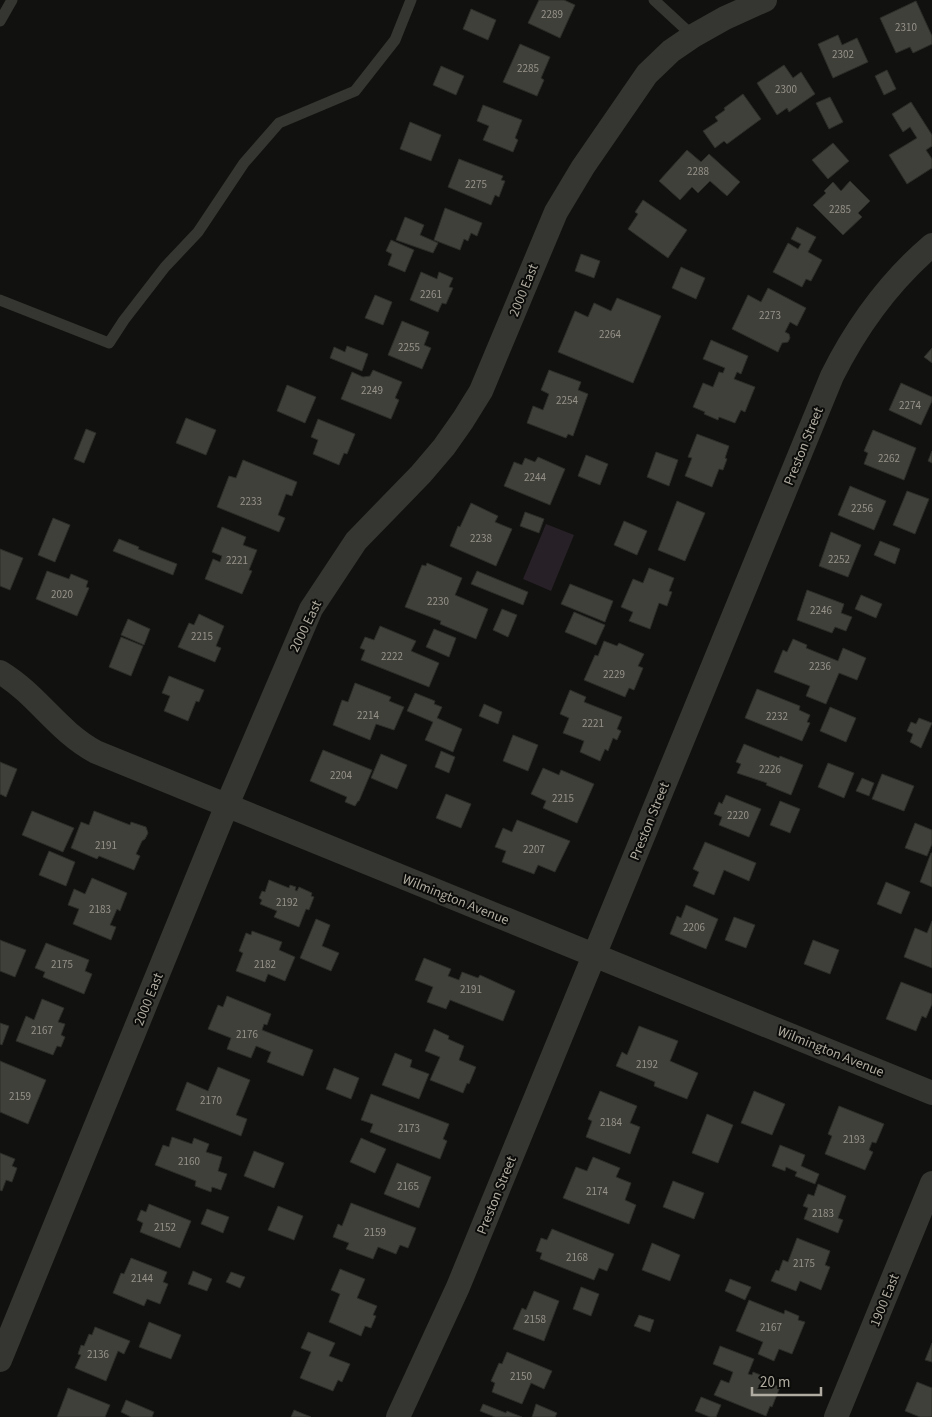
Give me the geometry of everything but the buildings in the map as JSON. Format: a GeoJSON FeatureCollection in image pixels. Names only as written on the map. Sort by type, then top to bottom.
{"type":"FeatureCollection","features":[{"type":"Feature","properties":{"kind":"street","name":"2000 East"},"geometry":{"type":"LineString","coordinates":[[0,1360],[227,805],[315,602],[356,541],[421,474],[444,447],[463,420],[480,391],[556,212],[583,166],[647,74],[670,51],[693,36],[725,18],[765,0]]}},
{"type":"Feature","properties":{"kind":"street","name":"Preston Street"},"geometry":{"type":"LineString","coordinates":[[398,1417],[458,1287],[832,376],[855,333],[872,310],[907,268],[932,244]]}},
{"type":"Feature","properties":{"kind":"street","name":"Wilmington Avenue"},"geometry":{"type":"LineString","coordinates":[[0,672],[26,690],[59,725],[86,746],[932,1093]]}},
{"type":"Feature","properties":{"kind":"street","name":"1900 East"},"geometry":{"type":"LineString","coordinates":[[836,1417],[932,1183]]}},
{"type":"Feature","properties":{"kind":"lane"},"geometry":{"type":"LineString","coordinates":[[0,21],[12,0]]}},
{"type":"Feature","properties":{"kind":"lane"},"geometry":{"type":"LineString","coordinates":[[0,300],[109,343],[124,320],[165,267],[198,232],[244,162],[279,122],[355,91],[395,40],[411,0]]}},
{"type":"Feature","properties":{"kind":"lane"},"geometry":{"type":"LineString","coordinates":[[654,0],[693,36]]}},
{"type":"Feature","properties":{"kind":"shaded area"},"geometry":{"type":"Polygon","coordinates":[[[546,524],[574,535],[551,591],[523,579],[546,524]]]}}]}
